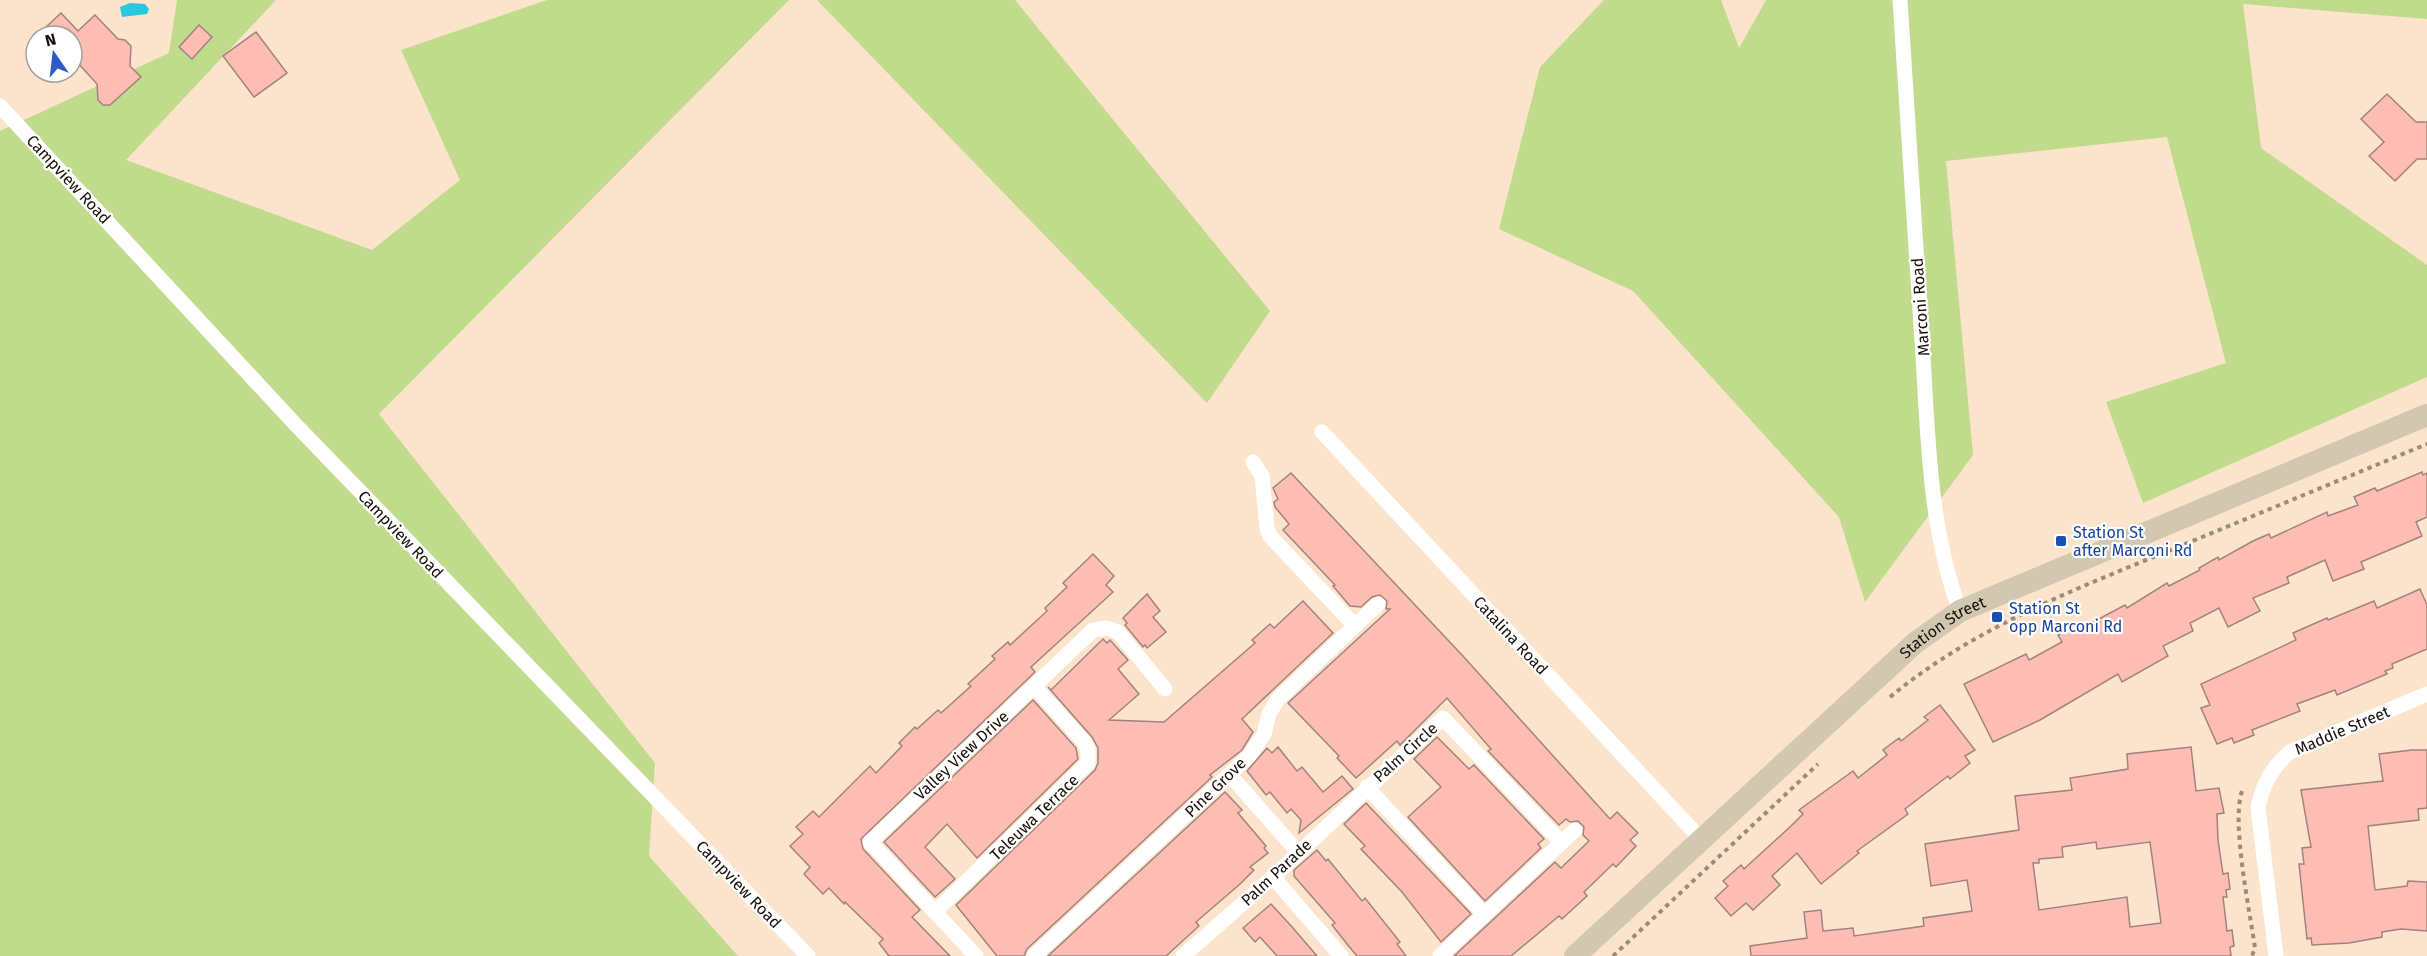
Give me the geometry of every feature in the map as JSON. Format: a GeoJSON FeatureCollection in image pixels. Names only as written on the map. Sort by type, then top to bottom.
{"type":"FeatureCollection","features":[{"type":"Feature","properties":{"kind":"street","name":"Marconi Road"},"geometry":{"type":"LineString","coordinates":[[1900,0],[1933,478],[1944,560],[1960,611]]}},
{"type":"Feature","properties":{"kind":"street","name":"Campview Road"},"geometry":{"type":"LineString","coordinates":[[0,106],[295,424],[808,956]]}},
{"type":"Feature","properties":{"kind":"street","name":"Station Street"},"geometry":{"type":"LineString","coordinates":[[1575,956],[1700,838],[1915,643],[1960,611],[2427,415]]}},
{"type":"Feature","properties":{"kind":"street","name":"Catalina Road"},"geometry":{"type":"LineString","coordinates":[[1322,432],[1700,838]]}},
{"type":"Feature","properties":{"kind":"street"},"geometry":{"type":"LineString","coordinates":[[1253,462],[1262,476],[1267,528],[1270,536],[1355,626]]}},
{"type":"Feature","properties":{"kind":"street","name":"Pine Grove"},"geometry":{"type":"LineString","coordinates":[[1034,956],[1249,756],[1264,734],[1269,714],[1278,699],[1378,604]]}},
{"type":"Feature","properties":{"kind":"street","name":"Valley View Drive"},"geometry":{"type":"LineString","coordinates":[[976,956],[870,842],[1093,630],[1107,627],[1118,632],[1165,689]]}},
{"type":"Feature","properties":{"kind":"street","name":"Teleuwa Terrace"},"geometry":{"type":"LineString","coordinates":[[935,912],[1088,763],[1088,749],[1084,742],[1034,686]]}},
{"type":"Feature","properties":{"kind":"street","name":"Maddie Street"},"geometry":{"type":"LineString","coordinates":[[2276,956],[2258,808],[2261,792],[2269,776],[2290,752],[2427,694]]}},
{"type":"Feature","properties":{"kind":"street","name":"Palm Circle"},"geometry":{"type":"LineString","coordinates":[[1484,914],[1367,787],[1443,717],[1561,842]]}},
{"type":"Feature","properties":{"kind":"street"},"geometry":{"type":"LineString","coordinates":[[1230,775],[1298,851]]}},
{"type":"Feature","properties":{"kind":"street","name":"Palm Parade"},"geometry":{"type":"LineString","coordinates":[[1183,956],[1273,877],[1367,787]]}},
{"type":"Feature","properties":{"kind":"street"},"geometry":{"type":"LineString","coordinates":[[1440,956],[1575,830]]}},
{"type":"Feature","properties":{"kind":"street"},"geometry":{"type":"LineString","coordinates":[[1273,877],[1341,956]]}},
{"type":"Feature","properties":{"kind":"path"},"geometry":{"type":"LineString","coordinates":[[1883,703],[1915,676],[1958,648],[2025,612],[2427,444]]}},
{"type":"Feature","properties":{"kind":"path"},"geometry":{"type":"LineString","coordinates":[[1613,956],[1824,758]]}},
{"type":"Feature","properties":{"kind":"path"},"geometry":{"type":"LineString","coordinates":[[2245,785],[2239,801],[2239,829],[2255,948],[2252,956]]}},
{"type":"Feature","properties":{"kind":"green space"},"geometry":{"type":"Polygon","coordinates":[[[177,0],[276,0],[126,160],[372,250],[460,180],[401,50],[547,0],[789,0],[379,414],[655,763],[649,856],[738,956],[0,956],[0,131],[169,53],[177,0]]]}},
{"type":"Feature","properties":{"kind":"green space"},"geometry":{"type":"Polygon","coordinates":[[[817,0],[1015,0],[1270,311],[1207,403],[817,0]]]}},
{"type":"Feature","properties":{"kind":"green space"},"geometry":{"type":"Polygon","coordinates":[[[1604,0],[1721,0],[1739,48],[1766,0],[2427,0],[2427,19],[2243,4],[2261,148],[2427,265],[2427,377],[2143,503],[2106,402],[2226,363],[2167,137],[1946,161],[1973,455],[1865,602],[1839,517],[1633,291],[1499,229],[1540,67],[1604,0]]]}},
{"type":"Feature","properties":{"kind":"water"},"geometry":{"type":"Polygon","coordinates":[[[130,3],[145,4],[149,9],[147,14],[122,17],[120,7],[130,3]]]}},
{"type":"Feature","properties":{"kind":"building"},"geometry":{"type":"Polygon","coordinates":[[[61,13],[71,24],[49,24],[61,13]]]}},
{"type":"Feature","properties":{"kind":"building"},"geometry":{"type":"Polygon","coordinates":[[[95,15],[118,39],[125,40],[131,46],[130,66],[141,77],[110,105],[103,105],[98,100],[97,84],[84,70],[84,25],[95,15]]]}},
{"type":"Feature","properties":{"kind":"building"},"geometry":{"type":"Polygon","coordinates":[[[199,25],[212,37],[192,59],[179,47],[199,25]]]}},
{"type":"Feature","properties":{"kind":"building"},"geometry":{"type":"Polygon","coordinates":[[[256,32],[287,73],[254,97],[223,56],[256,32]]]}},
{"type":"Feature","properties":{"kind":"building"},"geometry":{"type":"Polygon","coordinates":[[[2387,94],[2416,122],[2427,122],[2427,159],[2417,159],[2395,181],[2369,156],[2384,142],[2361,119],[2387,94]]]}},
{"type":"Feature","properties":{"kind":"building"},"geometry":{"type":"Polygon","coordinates":[[[2422,472],[2423,475],[2427,473],[2427,517],[2416,522],[2422,536],[2361,562],[2364,569],[2333,581],[2325,560],[2287,577],[2289,583],[2253,598],[2260,611],[2228,627],[2219,608],[2190,623],[2193,631],[2163,646],[2168,656],[2122,682],[2118,674],[2040,720],[1993,742],[1964,684],[2026,654],[2029,660],[2062,642],[2058,635],[2077,624],[2080,629],[2125,605],[2127,608],[2167,583],[2169,586],[2200,570],[2199,568],[2218,557],[2219,560],[2253,541],[2269,534],[2271,538],[2327,512],[2328,516],[2358,505],[2354,497],[2375,488],[2377,491],[2422,472]]]}},
{"type":"Feature","properties":{"kind":"building"},"geometry":{"type":"Polygon","coordinates":[[[1291,473],[1462,655],[1610,819],[1617,812],[1638,833],[1630,840],[1636,846],[1616,867],[1613,864],[1584,892],[1587,896],[1562,919],[1559,916],[1511,956],[1454,956],[1555,862],[1561,868],[1589,841],[1583,835],[1584,827],[1578,821],[1570,822],[1566,819],[1559,825],[1488,751],[1491,749],[1447,698],[1400,745],[1397,741],[1356,778],[1337,758],[1339,756],[1288,703],[1390,609],[1386,609],[1387,601],[1380,595],[1372,597],[1361,607],[1350,606],[1333,586],[1335,585],[1283,530],[1289,524],[1275,507],[1274,502],[1278,499],[1273,488],[1291,473]]]}},
{"type":"Feature","properties":{"kind":"building"},"geometry":{"type":"Polygon","coordinates":[[[1093,554],[1114,576],[1106,585],[1113,592],[1031,667],[1035,672],[861,839],[863,849],[920,910],[912,917],[950,956],[889,956],[879,943],[883,939],[845,902],[844,904],[829,888],[823,894],[804,874],[810,867],[790,846],[803,834],[796,827],[813,811],[819,817],[870,766],[876,773],[902,746],[899,743],[915,727],[917,729],[938,710],[941,713],[971,686],[968,684],[995,659],[992,656],[1008,642],[1010,645],[1047,611],[1045,608],[1067,587],[1063,583],[1093,554]]]}},
{"type":"Feature","properties":{"kind":"building"},"geometry":{"type":"Polygon","coordinates":[[[2420,589],[2427,605],[2427,649],[2392,664],[2393,668],[2385,671],[2387,674],[2337,695],[2335,690],[2297,704],[2300,711],[2252,730],[2254,735],[2234,743],[2232,738],[2217,744],[2201,708],[2210,705],[2201,684],[2296,640],[2293,633],[2327,618],[2328,620],[2374,601],[2377,608],[2420,589]]]}},
{"type":"Feature","properties":{"kind":"building"},"geometry":{"type":"Polygon","coordinates":[[[1147,594],[1160,611],[1153,617],[1166,632],[1147,648],[1145,645],[1143,647],[1125,625],[1127,623],[1123,618],[1147,594]]]}},
{"type":"Feature","properties":{"kind":"building"},"geometry":{"type":"Polygon","coordinates":[[[1303,601],[1333,633],[1242,719],[1253,732],[1242,750],[1210,775],[1212,777],[1027,949],[1024,956],[997,956],[956,905],[1095,770],[1098,763],[1098,748],[1092,737],[1048,687],[1051,690],[1103,639],[1107,643],[1110,640],[1128,660],[1118,669],[1139,694],[1109,720],[1164,722],[1255,643],[1252,640],[1270,624],[1274,628],[1303,601]]]}},
{"type":"Feature","properties":{"kind":"building"},"geometry":{"type":"Polygon","coordinates":[[[1033,700],[1076,748],[1078,759],[977,858],[947,824],[925,847],[955,879],[935,897],[884,842],[1033,700]]]}},
{"type":"Feature","properties":{"kind":"building"},"geometry":{"type":"Polygon","coordinates":[[[1940,705],[1975,750],[1965,756],[1970,763],[1950,779],[1948,776],[1905,809],[1908,814],[1857,851],[1859,853],[1821,884],[1797,853],[1772,876],[1780,885],[1753,910],[1746,903],[1731,916],[1715,898],[1728,886],[1723,881],[1741,865],[1744,869],[1791,826],[1803,814],[1799,810],[1853,771],[1858,778],[1887,755],[1883,750],[1899,738],[1901,741],[1928,720],[1924,717],[1940,705]]]}},
{"type":"Feature","properties":{"kind":"building"},"geometry":{"type":"Polygon","coordinates":[[[1437,737],[1469,769],[1474,765],[1544,839],[1538,844],[1541,848],[1485,901],[1408,817],[1441,787],[1414,759],[1437,737]]]}},
{"type":"Feature","properties":{"kind":"building"},"geometry":{"type":"Polygon","coordinates":[[[1278,747],[1297,771],[1302,767],[1323,792],[1342,776],[1353,789],[1299,833],[1301,820],[1291,809],[1287,813],[1270,792],[1266,795],[1247,771],[1267,748],[1272,753],[1278,747]]]}},
{"type":"Feature","properties":{"kind":"building"},"geometry":{"type":"Polygon","coordinates":[[[2191,747],[2196,791],[2219,788],[2224,813],[2217,814],[2218,840],[2223,874],[2228,873],[2230,889],[2226,890],[2227,897],[2223,897],[2227,931],[2232,930],[2234,946],[2230,947],[2231,956],[1751,956],[1750,946],[1807,938],[1804,912],[1821,910],[1823,931],[1853,928],[1854,936],[1924,926],[1923,918],[1972,911],[1967,880],[1931,886],[1925,844],[2019,830],[2015,796],[2072,790],[2070,778],[2128,769],[2127,754],[2191,747]],[[2096,842],[2062,847],[2063,857],[2039,859],[2039,863],[2033,863],[2039,910],[2127,897],[2130,927],[2161,923],[2150,842],[2097,849],[2096,842]]]}},
{"type":"Feature","properties":{"kind":"building"},"geometry":{"type":"Polygon","coordinates":[[[2427,750],[2427,808],[2418,809],[2419,820],[2368,826],[2375,890],[2407,886],[2408,881],[2427,882],[2427,931],[2401,929],[2382,932],[2382,937],[2349,943],[2312,945],[2311,938],[2307,939],[2299,864],[2304,864],[2302,848],[2311,847],[2301,790],[2383,781],[2379,754],[2427,750]]]}},
{"type":"Feature","properties":{"kind":"building"},"geometry":{"type":"Polygon","coordinates":[[[1225,792],[1242,810],[1238,813],[1266,846],[1264,848],[1268,853],[1250,867],[1254,870],[1240,884],[1196,922],[1199,926],[1166,956],[1048,956],[1225,792]]]}},
{"type":"Feature","properties":{"kind":"building"},"geometry":{"type":"Polygon","coordinates":[[[1366,803],[1471,914],[1441,942],[1402,892],[1361,849],[1365,846],[1344,824],[1366,803]]]}},
{"type":"Feature","properties":{"kind":"building"},"geometry":{"type":"Polygon","coordinates":[[[1317,850],[1326,861],[1328,859],[1362,901],[1365,898],[1400,942],[1397,944],[1406,956],[1357,956],[1332,925],[1335,923],[1294,876],[1294,870],[1317,850]]]}},
{"type":"Feature","properties":{"kind":"building"},"geometry":{"type":"Polygon","coordinates":[[[1271,904],[1317,956],[1277,956],[1260,937],[1255,942],[1243,928],[1271,904]]]}},
{"type":"Feature","properties":{"kind":"place","name":"Station St after Marconi Rd"},"geometry":{"type":"Point","coordinates":[2061,541]}},
{"type":"Feature","properties":{"kind":"place","name":"Station St opp Marconi Rd"},"geometry":{"type":"Point","coordinates":[1997,617]}}]}
